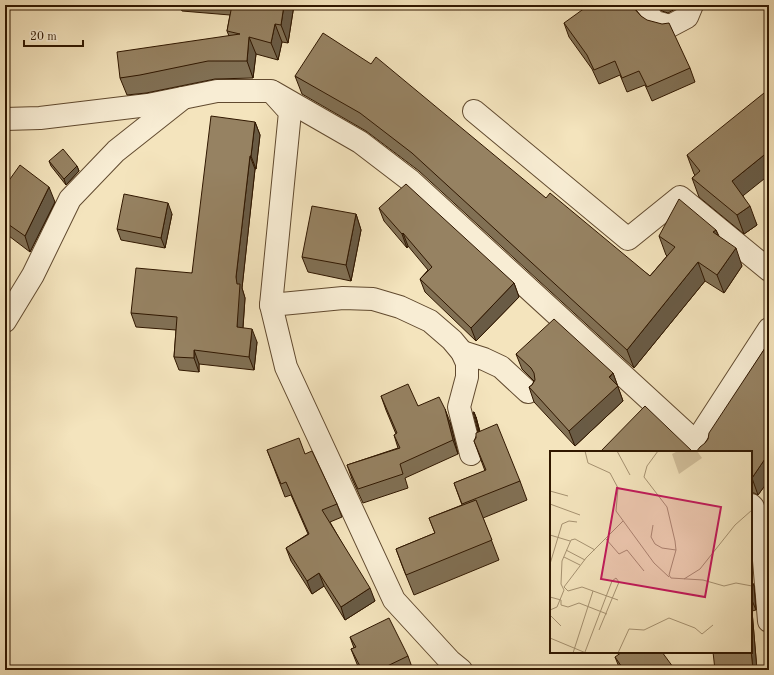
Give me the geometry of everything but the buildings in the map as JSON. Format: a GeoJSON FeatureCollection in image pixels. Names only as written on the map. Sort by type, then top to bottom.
{"type":"FeatureCollection","features":[{"type":"Feature","properties":{"kind":"street"},"geometry":{"type":"LineString","coordinates":[[644,5],[644,9],[654,22],[670,26],[686,16],[692,5]]}},
{"type":"Feature","properties":{"kind":"street"},"geometry":{"type":"LineString","coordinates":[[271,90],[290,112],[271,305],[286,368],[394,600],[450,661],[461,670]]}},
{"type":"Feature","properties":{"kind":"street"},"geometry":{"type":"LineString","coordinates":[[5,119],[55,116],[148,105],[217,91],[271,90],[360,142],[411,181],[685,432],[699,448],[769,329]]}},
{"type":"Feature","properties":{"kind":"street"},"geometry":{"type":"LineString","coordinates":[[5,321],[33,275],[70,198],[116,151],[183,98]]}},
{"type":"Feature","properties":{"kind":"street"},"geometry":{"type":"LineString","coordinates":[[474,111],[628,239],[680,197],[769,270]]}},
{"type":"Feature","properties":{"kind":"street"},"geometry":{"type":"LineString","coordinates":[[271,305],[343,298],[372,299],[400,307],[430,321],[452,340],[462,352],[467,363],[467,377],[460,407],[471,454]]}},
{"type":"Feature","properties":{"kind":"street"},"geometry":{"type":"LineString","coordinates":[[462,352],[502,367],[528,392]]}},
{"type":"Feature","properties":{"kind":"street"},"geometry":{"type":"LineString","coordinates":[[752,506],[754,507],[762,536],[769,621]]}}]}
